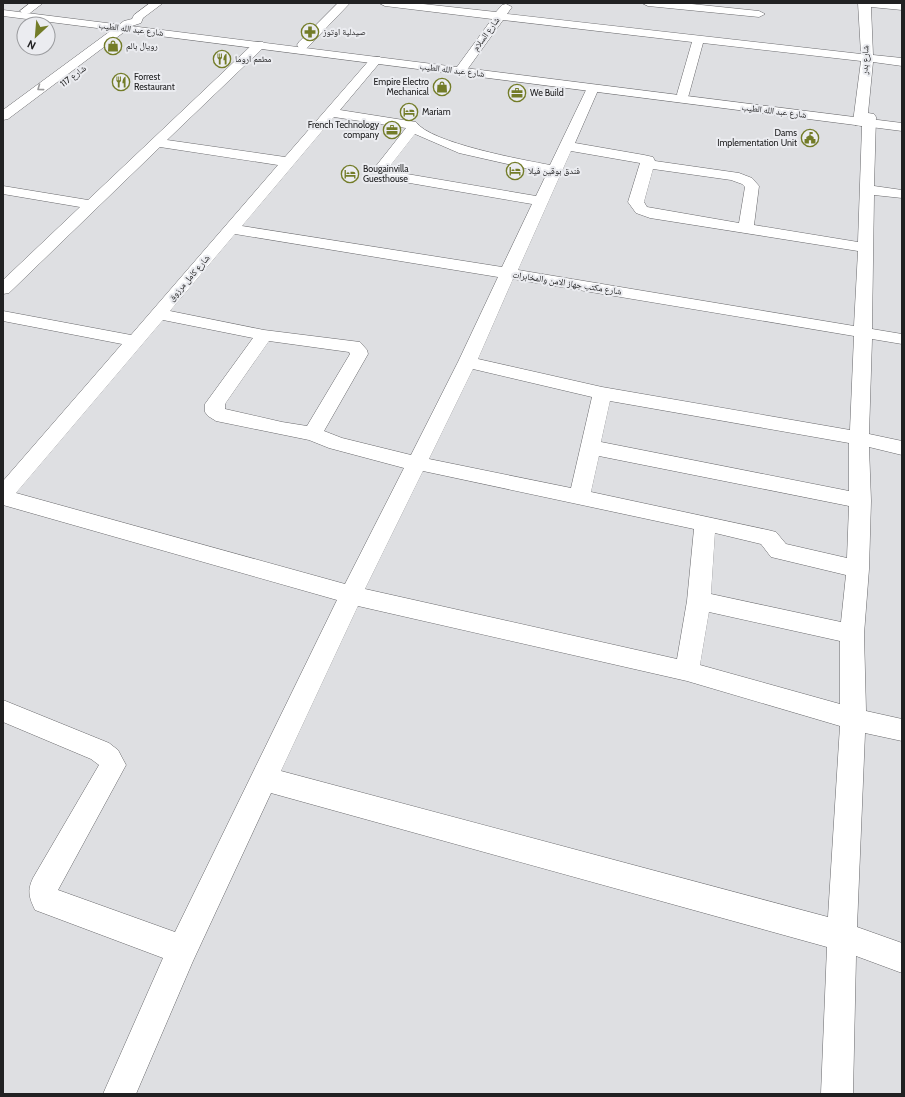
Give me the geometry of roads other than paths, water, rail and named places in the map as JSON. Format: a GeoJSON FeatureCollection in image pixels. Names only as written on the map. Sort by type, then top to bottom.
{"type":"FeatureCollection","features":[{"type":"Feature","properties":{"kind":"street"},"geometry":{"type":"LineString","coordinates":[[26,11],[37,3]]}},
{"type":"Feature","properties":{"kind":"street"},"geometry":{"type":"LineString","coordinates":[[132,25],[138,18],[157,3]]}},
{"type":"Feature","properties":{"kind":"street"},"geometry":{"type":"LineString","coordinates":[[303,46],[344,3]]}},
{"type":"Feature","properties":{"kind":"street"},"geometry":{"type":"LineString","coordinates":[[385,3],[429,5],[471,13],[698,40],[756,36],[867,58],[902,62]]}},
{"type":"Feature","properties":{"kind":"street","name":"شارع السلام"},"geometry":{"type":"LineString","coordinates":[[462,68],[509,3]]}},
{"type":"Feature","properties":{"kind":"street"},"geometry":{"type":"LineString","coordinates":[[648,3],[759,8],[756,36]]}},
{"type":"Feature","properties":{"kind":"street"},"geometry":{"type":"LineString","coordinates":[[865,3],[902,7]]}},
{"type":"Feature","properties":{"kind":"street","name":"شارع بدر"},"geometry":{"type":"LineString","coordinates":[[837,1094],[842,936],[853,719],[852,634],[858,569],[860,502],[859,438],[866,248],[865,120],[867,58],[865,3]]}},
{"type":"Feature","properties":{"kind":"street","name":"شارع عبد الله الطيب"},"geometry":{"type":"LineString","coordinates":[[3,8],[303,46],[593,88],[865,120],[902,121]]}},
{"type":"Feature","properties":{"kind":"street","name":"شارع عبد الله الطيب"},"geometry":{"type":"LineString","coordinates":[[3,13],[132,25],[259,45],[376,60],[462,68],[683,94],[865,120],[902,128]]}},
{"type":"Feature","properties":{"kind":"street"},"geometry":{"type":"LineString","coordinates":[[471,13],[490,29]]}},
{"type":"Feature","properties":{"kind":"street","name":"شارع 117"},"geometry":{"type":"LineString","coordinates":[[3,116],[132,25]]}},
{"type":"Feature","properties":{"kind":"street","name":"شارع 117"},"geometry":{"type":"LineString","coordinates":[[3,129],[132,25]]}},
{"type":"Feature","properties":{"kind":"street"},"geometry":{"type":"LineString","coordinates":[[683,94],[698,40]]}},
{"type":"Feature","properties":{"kind":"street"},"geometry":{"type":"LineString","coordinates":[[3,289],[158,143],[259,45]]}},
{"type":"Feature","properties":{"kind":"street","name":"شارع كامل مرزوق"},"geometry":{"type":"LineString","coordinates":[[3,496],[376,60]]}},
{"type":"Feature","properties":{"kind":"street"},"geometry":{"type":"LineString","coordinates":[[119,1094],[182,950],[351,595],[467,362],[593,88]]}},
{"type":"Feature","properties":{"kind":"street"},"geometry":{"type":"LineString","coordinates":[[331,113],[411,125],[413,128],[425,135],[456,147],[489,156],[554,170]]}},
{"type":"Feature","properties":{"kind":"street"},"geometry":{"type":"LineString","coordinates":[[413,128],[383,166],[387,173],[398,177],[541,201]]}},
{"type":"Feature","properties":{"kind":"street"},"geometry":{"type":"LineString","coordinates":[[158,143],[288,162]]}},
{"type":"Feature","properties":{"kind":"street"},"geometry":{"type":"LineString","coordinates":[[566,146],[644,158],[648,160],[636,202],[641,210],[650,213],[866,248]]}},
{"type":"Feature","properties":{"kind":"street"},"geometry":{"type":"LineString","coordinates":[[648,164],[734,176],[747,181],[752,186],[746,228]]}},
{"type":"Feature","properties":{"kind":"street"},"geometry":{"type":"LineString","coordinates":[[866,189],[902,194]]}},
{"type":"Feature","properties":{"kind":"street"},"geometry":{"type":"LineString","coordinates":[[3,190],[92,205]]}},
{"type":"Feature","properties":{"kind":"street","name":"شارع مكتب جهاز الامن والمخابرات"},"geometry":{"type":"LineString","coordinates":[[231,229],[507,273],[902,339]]}},
{"type":"Feature","properties":{"kind":"street"},"geometry":{"type":"LineString","coordinates":[[159,314],[264,334],[354,346],[358,350],[359,354],[312,434]]}},
{"type":"Feature","properties":{"kind":"street"},"geometry":{"type":"LineString","coordinates":[[3,316],[136,341]]}},
{"type":"Feature","properties":{"kind":"street"},"geometry":{"type":"LineString","coordinates":[[264,334],[215,404],[216,412],[223,416],[282,430],[312,434],[343,445],[416,463],[580,496],[768,538],[779,551],[858,569]]}},
{"type":"Feature","properties":{"kind":"street"},"geometry":{"type":"LineString","coordinates":[[467,362],[602,393],[859,438],[902,448]]}},
{"type":"Feature","properties":{"kind":"street"},"geometry":{"type":"LineString","coordinates":[[580,496],[602,393]]}},
{"type":"Feature","properties":{"kind":"street"},"geometry":{"type":"LineString","coordinates":[[590,447],[860,502]]}},
{"type":"Feature","properties":{"kind":"street"},"geometry":{"type":"LineString","coordinates":[[3,496],[351,595],[687,671],[853,719],[902,730]]}},
{"type":"Feature","properties":{"kind":"street"},"geometry":{"type":"LineString","coordinates":[[687,671],[699,601],[705,523]]}},
{"type":"Feature","properties":{"kind":"street"},"geometry":{"type":"LineString","coordinates":[[699,601],[852,634]]}},
{"type":"Feature","properties":{"kind":"street"},"geometry":{"type":"LineString","coordinates":[[3,712],[100,751],[109,758],[113,765],[43,888],[45,900],[182,950]]}},
{"type":"Feature","properties":{"kind":"street"},"geometry":{"type":"LineString","coordinates":[[264,779],[842,936],[902,958]]}},
{"type":"Feature","properties":{"kind":"place","name":"صيدلية اوتوز"},"geometry":{"type":"Point","coordinates":[310,32]}},
{"type":"Feature","properties":{"kind":"place","name":"رويال بالم"},"geometry":{"type":"Point","coordinates":[113,46]}},
{"type":"Feature","properties":{"kind":"place","name":"مطعم اروما"},"geometry":{"type":"Point","coordinates":[222,59]}},
{"type":"Feature","properties":{"kind":"place","name":"Forrest Restaurant"},"geometry":{"type":"Point","coordinates":[121,82]}},
{"type":"Feature","properties":{"kind":"place","name":"Empire Electro Mechanical"},"geometry":{"type":"Point","coordinates":[442,87]}},
{"type":"Feature","properties":{"kind":"place","name":"We Build"},"geometry":{"type":"Point","coordinates":[517,93]}},
{"type":"Feature","properties":{"kind":"place","name":"Mariam"},"geometry":{"type":"Point","coordinates":[409,112]}},
{"type":"Feature","properties":{"kind":"place","name":"French Technology company"},"geometry":{"type":"Point","coordinates":[392,130]}},
{"type":"Feature","properties":{"kind":"place","name":"Dams Implementation Unit"},"geometry":{"type":"Point","coordinates":[810,138]}},
{"type":"Feature","properties":{"kind":"place","name":"فندق بوقين فيلا"},"geometry":{"type":"Point","coordinates":[515,171]}},
{"type":"Feature","properties":{"kind":"place","name":"Bougainvilla Guesthouse"},"geometry":{"type":"Point","coordinates":[350,174]}}]}
